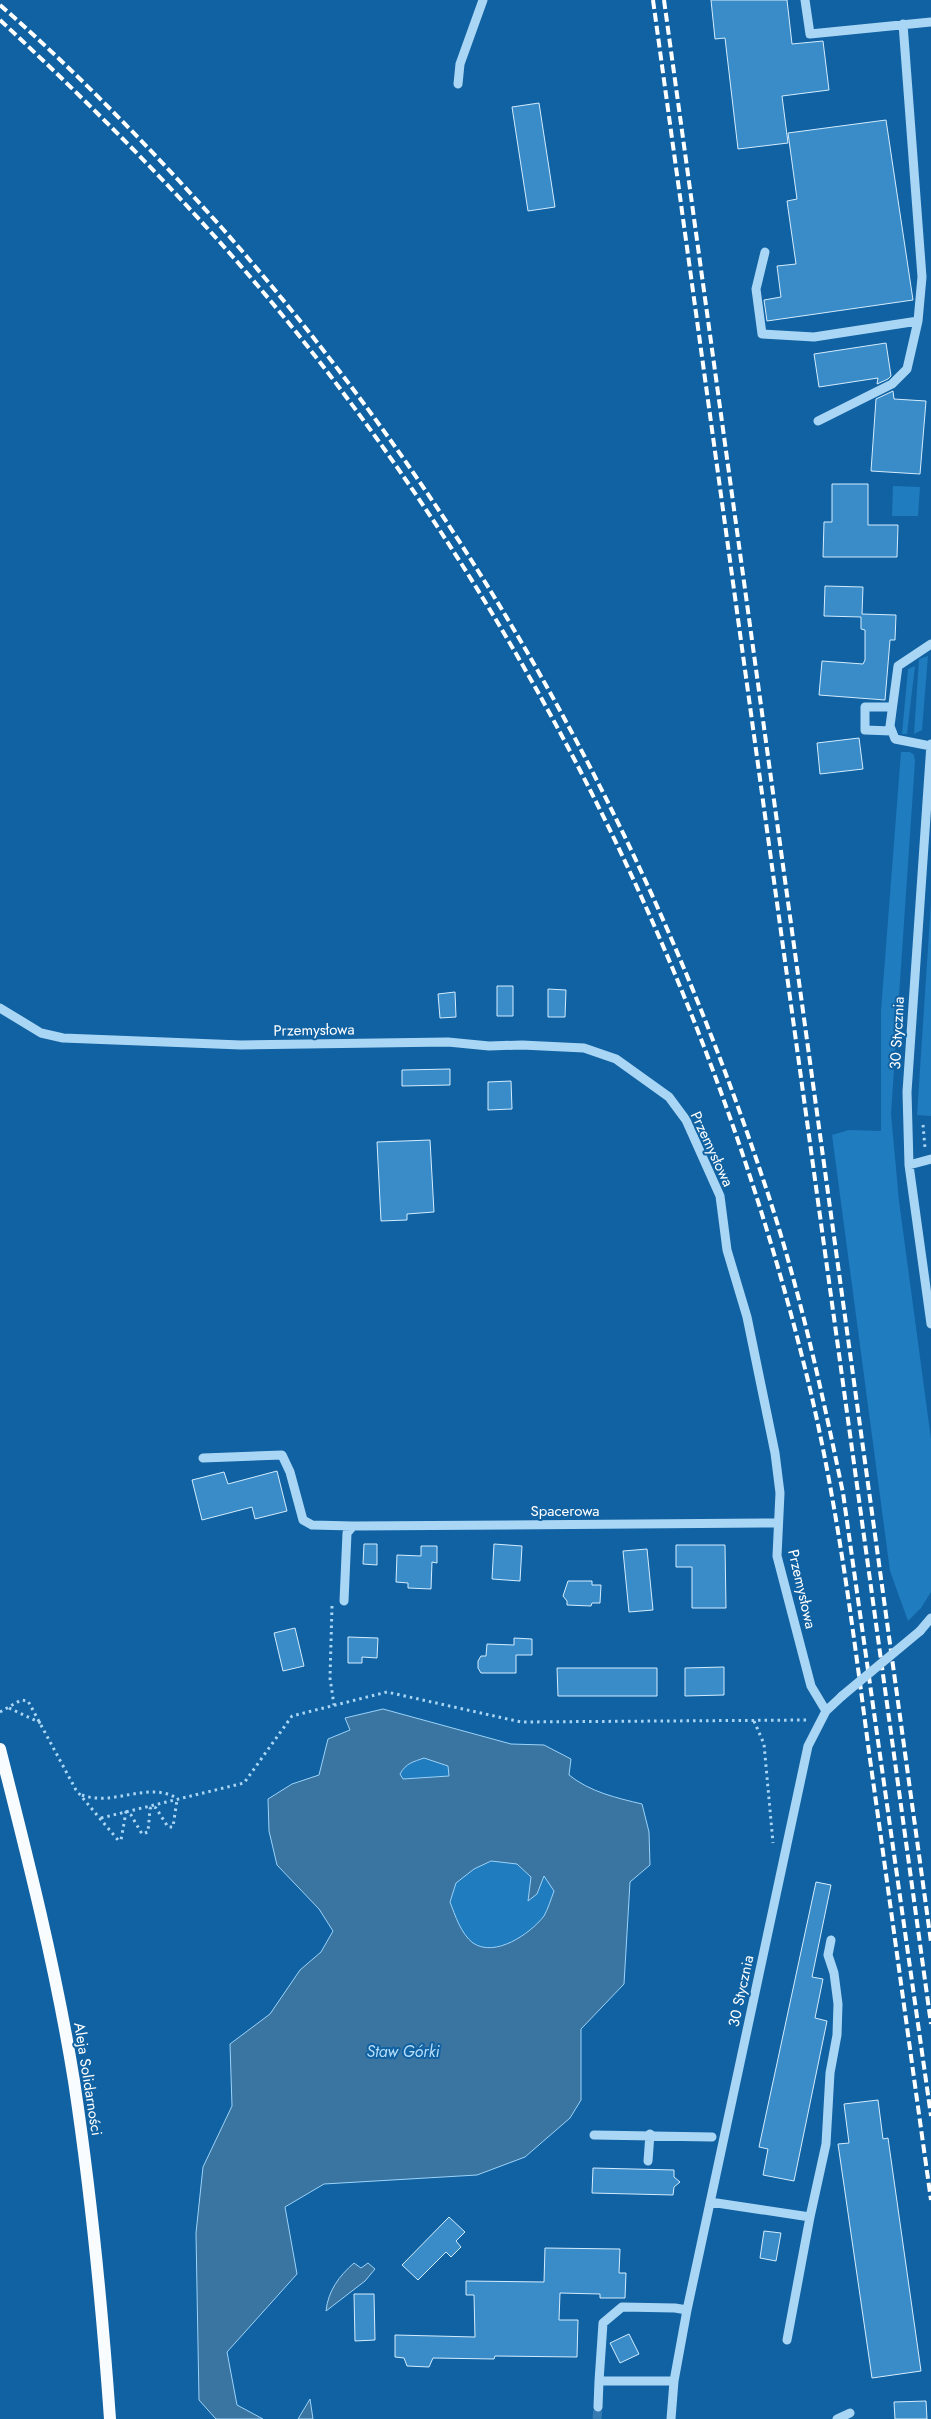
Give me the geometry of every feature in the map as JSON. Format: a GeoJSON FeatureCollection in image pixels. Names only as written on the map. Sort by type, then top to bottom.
{"type":"FeatureCollection","features":[{"type":"Feature","properties":{"kind":"main road","name":"Aleja Solidarności"},"geometry":{"type":"LineString","coordinates":[[0,1750],[49,1951],[73,2080],[91,2209],[110,2419]]}},
{"type":"Feature","properties":{"kind":"street"},"geometry":{"type":"LineString","coordinates":[[458,84],[460,64],[483,0]]}},
{"type":"Feature","properties":{"kind":"street"},"geometry":{"type":"LineString","coordinates":[[805,0],[810,34],[931,22]]}},
{"type":"Feature","properties":{"kind":"street"},"geometry":{"type":"LineString","coordinates":[[818,421],[892,384],[907,369],[918,321],[922,277],[903,24]]}},
{"type":"Feature","properties":{"kind":"street"},"geometry":{"type":"LineString","coordinates":[[765,252],[756,289],[762,334],[814,337],[918,321]]}},
{"type":"Feature","properties":{"kind":"street"},"geometry":{"type":"LineString","coordinates":[[931,644],[898,666],[892,707],[891,731],[895,739],[931,745]]}},
{"type":"Feature","properties":{"kind":"street"},"geometry":{"type":"LineString","coordinates":[[891,731],[865,730],[865,707],[892,707]]}},
{"type":"Feature","properties":{"kind":"street","name":"30 Stycznia"},"geometry":{"type":"LineString","coordinates":[[931,745],[930,787],[908,1058],[909,1165],[931,1324]]}},
{"type":"Feature","properties":{"kind":"street","name":"Przemysłowa"},"geometry":{"type":"LineString","coordinates":[[0,1008],[41,1033],[63,1038],[242,1045],[448,1042],[489,1046],[522,1045],[584,1048],[616,1059],[669,1097],[686,1120],[720,1196],[727,1250],[747,1317],[775,1453],[780,1492],[777,1556],[811,1686],[826,1711]]}},
{"type":"Feature","properties":{"kind":"street"},"geometry":{"type":"LineString","coordinates":[[909,1165],[928,1160]]}},
{"type":"Feature","properties":{"kind":"street","name":"Spacerowa"},"geometry":{"type":"LineString","coordinates":[[203,1458],[282,1455],[290,1472],[303,1520],[312,1525],[778,1523]]}},
{"type":"Feature","properties":{"kind":"street"},"geometry":{"type":"LineString","coordinates":[[344,1601],[346,1533],[354,1526]]}},
{"type":"Feature","properties":{"kind":"street","name":"30 Stycznia"},"geometry":{"type":"LineString","coordinates":[[671,2419],[674,2381],[687,2310],[808,1746],[826,1711],[920,1630],[931,1618]]}},
{"type":"Feature","properties":{"kind":"street"},"geometry":{"type":"LineString","coordinates":[[787,2340],[826,2144],[830,2073],[837,2035],[838,2004],[834,1974],[828,1955],[831,1940]]}},
{"type":"Feature","properties":{"kind":"street"},"geometry":{"type":"LineString","coordinates":[[594,2134],[712,2137]]}},
{"type":"Feature","properties":{"kind":"street"},"geometry":{"type":"LineString","coordinates":[[648,2161],[650,2134]]}},
{"type":"Feature","properties":{"kind":"street"},"geometry":{"type":"LineString","coordinates":[[710,2202],[810,2217]]}},
{"type":"Feature","properties":{"kind":"street"},"geometry":{"type":"LineString","coordinates":[[598,2407],[603,2323],[622,2307],[687,2310]]}},
{"type":"Feature","properties":{"kind":"street"},"geometry":{"type":"LineString","coordinates":[[599,2381],[674,2381]]}},
{"type":"Feature","properties":{"kind":"street"},"geometry":{"type":"LineString","coordinates":[[837,2419],[850,2413]]}},
{"type":"Feature","properties":{"kind":"path"},"geometry":{"type":"LineString","coordinates":[[922,1122],[928,1160]]}},
{"type":"Feature","properties":{"kind":"path"},"geometry":{"type":"LineString","coordinates":[[332,1604],[330,1678],[334,1705]]}},
{"type":"Feature","properties":{"kind":"path"},"geometry":{"type":"LineString","coordinates":[[100,1818],[244,1784],[292,1716],[387,1692],[521,1722],[809,1720]]}},
{"type":"Feature","properties":{"kind":"path"},"geometry":{"type":"LineString","coordinates":[[0,1712],[21,1700],[28,1701],[80,1794],[118,1840],[121,1840],[126,1812]]}},
{"type":"Feature","properties":{"kind":"path"},"geometry":{"type":"LineString","coordinates":[[9,1708],[42,1723]]}},
{"type":"Feature","properties":{"kind":"path"},"geometry":{"type":"LineString","coordinates":[[754,1721],[764,1744],[773,1847]]}},
{"type":"Feature","properties":{"kind":"path"},"geometry":{"type":"LineString","coordinates":[[80,1794],[107,1798],[155,1792],[172,1795],[178,1800]]}},
{"type":"Feature","properties":{"kind":"path"},"geometry":{"type":"LineString","coordinates":[[152,1806],[156,1808],[168,1827],[173,1827],[178,1800]]}},
{"type":"Feature","properties":{"kind":"path"},"geometry":{"type":"LineString","coordinates":[[126,1812],[131,1815],[142,1834],[148,1832],[150,1809],[152,1806]]}},
{"type":"Feature","properties":{"kind":"shaded area"},"geometry":{"type":"Polygon","coordinates":[[[893,486],[920,487],[918,516],[892,516],[893,486]]]}},
{"type":"Feature","properties":{"kind":"shaded area"},"geometry":{"type":"Polygon","coordinates":[[[928,656],[922,730],[914,734],[919,659],[928,656]]]}},
{"type":"Feature","properties":{"kind":"shaded area"},"geometry":{"type":"Polygon","coordinates":[[[915,666],[907,734],[902,734],[908,669],[915,666]]]}},
{"type":"Feature","properties":{"kind":"shaded area"},"geometry":{"type":"Polygon","coordinates":[[[901,752],[910,752],[914,755],[915,761],[891,1114],[899,1201],[931,1439],[931,1592],[921,1608],[908,1621],[890,1571],[832,1135],[849,1130],[881,1131],[881,1011],[901,752]]]}},
{"type":"Feature","properties":{"kind":"shaded area"},"geometry":{"type":"Polygon","coordinates":[[[931,902],[931,1116],[917,1115],[931,902]]]}},
{"type":"Feature","properties":{"kind":"shaded area"},"geometry":{"type":"Polygon","coordinates":[[[424,1758],[448,1766],[449,1776],[403,1779],[400,1774],[405,1767],[424,1758]]]}},
{"type":"Feature","properties":{"kind":"shaded area"},"geometry":{"type":"Polygon","coordinates":[[[491,1861],[517,1864],[531,1877],[528,1900],[537,1893],[544,1876],[554,1891],[544,1916],[538,1923],[512,1942],[491,1948],[473,1943],[465,1935],[450,1902],[456,1883],[474,1869],[491,1861]]]}},
{"type":"Feature","properties":{"kind":"water","name":"Staw Górki"},"geometry":{"type":"Polygon","coordinates":[[[383,1709],[511,1744],[544,1745],[571,1759],[569,1775],[577,1781],[604,1794],[642,1804],[649,1832],[650,1865],[630,1882],[624,1984],[581,2029],[581,2100],[570,2118],[525,2157],[477,2175],[324,2184],[285,2207],[297,2274],[227,2352],[237,2405],[263,2419],[216,2419],[199,2400],[196,2233],[203,2167],[232,2106],[230,2044],[270,2014],[300,1970],[321,1952],[333,1931],[319,1909],[277,1865],[269,1831],[268,1799],[292,1784],[319,1775],[328,1739],[350,1730],[345,1718],[383,1709]],[[424,1758],[405,1767],[400,1774],[403,1779],[449,1776],[448,1766],[424,1758]],[[491,1861],[474,1869],[456,1883],[450,1902],[465,1935],[473,1943],[491,1948],[512,1942],[538,1923],[544,1916],[554,1891],[544,1876],[537,1894],[528,1901],[531,1877],[517,1864],[491,1861]]]}},
{"type":"Feature","properties":{"kind":"water"},"geometry":{"type":"Polygon","coordinates":[[[354,2263],[361,2268],[368,2263],[375,2269],[365,2281],[326,2311],[329,2297],[335,2284],[354,2263]]]}},
{"type":"Feature","properties":{"kind":"water"},"geometry":{"type":"Polygon","coordinates":[[[310,2399],[313,2419],[298,2419],[310,2399]]]}},
{"type":"Feature","properties":{"kind":"building"},"geometry":{"type":"Polygon","coordinates":[[[711,0],[787,0],[792,44],[823,41],[829,90],[782,96],[788,143],[738,149],[725,38],[715,39],[711,0]]]}},
{"type":"Feature","properties":{"kind":"building"},"geometry":{"type":"Polygon","coordinates":[[[539,103],[555,207],[528,211],[512,107],[539,103]]]}},
{"type":"Feature","properties":{"kind":"building"},"geometry":{"type":"Polygon","coordinates":[[[886,120],[913,300],[767,321],[764,300],[781,297],[777,266],[796,264],[787,201],[797,199],[788,133],[886,120]]]}},
{"type":"Feature","properties":{"kind":"building"},"geometry":{"type":"Polygon","coordinates":[[[886,343],[891,376],[888,379],[877,384],[878,378],[819,387],[814,354],[886,343]]]}},
{"type":"Feature","properties":{"kind":"building"},"geometry":{"type":"Polygon","coordinates":[[[893,391],[894,399],[926,401],[920,474],[871,471],[876,399],[893,391]]]}},
{"type":"Feature","properties":{"kind":"building"},"geometry":{"type":"Polygon","coordinates":[[[832,484],[868,484],[868,525],[898,525],[897,557],[823,557],[824,522],[832,522],[832,484]]]}},
{"type":"Feature","properties":{"kind":"building"},"geometry":{"type":"Polygon","coordinates":[[[825,586],[863,587],[862,614],[896,615],[895,640],[890,640],[885,700],[819,695],[822,661],[863,664],[865,660],[865,630],[861,629],[861,617],[824,616],[825,586]]]}},
{"type":"Feature","properties":{"kind":"building"},"geometry":{"type":"Polygon","coordinates":[[[859,738],[863,769],[820,774],[817,743],[859,738]]]}},
{"type":"Feature","properties":{"kind":"building"},"geometry":{"type":"Polygon","coordinates":[[[497,986],[513,986],[513,1016],[497,1016],[497,986]]]}},
{"type":"Feature","properties":{"kind":"building"},"geometry":{"type":"Polygon","coordinates":[[[548,989],[566,990],[565,1017],[548,1017],[548,989]]]}},
{"type":"Feature","properties":{"kind":"building"},"geometry":{"type":"Polygon","coordinates":[[[455,992],[456,1017],[440,1018],[438,994],[455,992]]]}},
{"type":"Feature","properties":{"kind":"building"},"geometry":{"type":"Polygon","coordinates":[[[450,1069],[450,1085],[402,1086],[402,1070],[450,1069]]]}},
{"type":"Feature","properties":{"kind":"building"},"geometry":{"type":"Polygon","coordinates":[[[511,1081],[512,1109],[488,1110],[488,1082],[511,1081]]]}},
{"type":"Feature","properties":{"kind":"building"},"geometry":{"type":"Polygon","coordinates":[[[430,1140],[434,1212],[407,1214],[407,1220],[381,1221],[377,1142],[430,1140]]]}},
{"type":"Feature","properties":{"kind":"building"},"geometry":{"type":"Polygon","coordinates":[[[277,1471],[287,1511],[255,1519],[252,1507],[202,1520],[192,1480],[224,1472],[228,1484],[277,1471]]]}},
{"type":"Feature","properties":{"kind":"building"},"geometry":{"type":"Polygon","coordinates":[[[364,1544],[377,1544],[377,1565],[363,1564],[364,1544]]]}},
{"type":"Feature","properties":{"kind":"building"},"geometry":{"type":"Polygon","coordinates":[[[494,1544],[522,1546],[520,1581],[492,1579],[494,1544]]]}},
{"type":"Feature","properties":{"kind":"building"},"geometry":{"type":"Polygon","coordinates":[[[676,1545],[725,1545],[726,1608],[692,1608],[692,1567],[676,1567],[676,1545]]]}},
{"type":"Feature","properties":{"kind":"building"},"geometry":{"type":"Polygon","coordinates":[[[421,1546],[437,1546],[437,1563],[432,1562],[431,1589],[408,1588],[408,1583],[396,1582],[397,1555],[421,1556],[421,1546]]]}},
{"type":"Feature","properties":{"kind":"building"},"geometry":{"type":"Polygon","coordinates":[[[647,1549],[653,1610],[629,1612],[623,1551],[647,1549]]]}},
{"type":"Feature","properties":{"kind":"building"},"geometry":{"type":"Polygon","coordinates":[[[568,1581],[592,1581],[592,1585],[601,1585],[600,1603],[592,1603],[591,1606],[567,1605],[567,1601],[563,1596],[568,1581]]]}},
{"type":"Feature","properties":{"kind":"building"},"geometry":{"type":"Polygon","coordinates":[[[295,1628],[304,1666],[283,1671],[274,1633],[295,1628]]]}},
{"type":"Feature","properties":{"kind":"building"},"geometry":{"type":"Polygon","coordinates":[[[348,1637],[378,1638],[377,1658],[362,1657],[362,1663],[348,1663],[348,1637]]]}},
{"type":"Feature","properties":{"kind":"building"},"geometry":{"type":"Polygon","coordinates":[[[514,1638],[532,1639],[532,1655],[516,1655],[516,1673],[481,1673],[478,1668],[478,1661],[481,1656],[486,1656],[487,1644],[514,1645],[514,1638]]]}},
{"type":"Feature","properties":{"kind":"building"},"geometry":{"type":"Polygon","coordinates":[[[724,1667],[724,1695],[685,1696],[685,1668],[724,1667]]]}},
{"type":"Feature","properties":{"kind":"building"},"geometry":{"type":"Polygon","coordinates":[[[557,1668],[657,1668],[657,1696],[558,1696],[557,1668]]]}},
{"type":"Feature","properties":{"kind":"building"},"geometry":{"type":"Polygon","coordinates":[[[816,1882],[831,1885],[812,1977],[823,1979],[815,2018],[827,2021],[794,2181],[763,2175],[768,2149],[759,2147],[816,1882]]]}},
{"type":"Feature","properties":{"kind":"building"},"geometry":{"type":"Polygon","coordinates":[[[878,2100],[883,2139],[888,2138],[921,2371],[872,2378],[838,2144],[849,2143],[844,2104],[878,2100]]]}},
{"type":"Feature","properties":{"kind":"building"},"geometry":{"type":"Polygon","coordinates":[[[593,2168],[674,2170],[674,2177],[680,2182],[674,2187],[673,2195],[592,2193],[593,2168]]]}},
{"type":"Feature","properties":{"kind":"building"},"geometry":{"type":"Polygon","coordinates":[[[449,2217],[465,2232],[456,2241],[461,2247],[451,2257],[446,2252],[418,2280],[402,2265],[449,2217]]]}},
{"type":"Feature","properties":{"kind":"building"},"geometry":{"type":"Polygon","coordinates":[[[764,2231],[781,2233],[776,2261],[760,2258],[764,2231]]]}},
{"type":"Feature","properties":{"kind":"building"},"geometry":{"type":"Polygon","coordinates":[[[545,2248],[620,2249],[619,2273],[626,2273],[625,2298],[600,2298],[600,2294],[560,2293],[559,2320],[578,2320],[577,2357],[495,2356],[494,2359],[433,2358],[429,2367],[407,2366],[404,2358],[395,2357],[395,2335],[475,2337],[474,2295],[466,2295],[466,2281],[544,2282],[545,2248]]]}},
{"type":"Feature","properties":{"kind":"building"},"geometry":{"type":"Polygon","coordinates":[[[354,2294],[374,2294],[375,2340],[355,2341],[354,2294]]]}},
{"type":"Feature","properties":{"kind":"building"},"geometry":{"type":"Polygon","coordinates":[[[629,2334],[639,2354],[620,2363],[610,2343],[629,2334]]]}},
{"type":"Feature","properties":{"kind":"building"},"geometry":{"type":"Polygon","coordinates":[[[926,2401],[927,2419],[895,2419],[894,2402],[926,2401]]]}},
{"type":"Feature","properties":{"kind":"tunnel"},"geometry":{"type":"LineString","coordinates":[[597,2419],[598,2407]]}},
{"type":"Feature","properties":{"kind":"railway"},"geometry":{"type":"LineString","coordinates":[[653,0],[931,2024]]}},
{"type":"Feature","properties":{"kind":"railway"},"geometry":{"type":"LineString","coordinates":[[664,0],[931,1942]]}},
{"type":"Feature","properties":{"kind":"railway"},"geometry":{"type":"LineString","coordinates":[[0,5],[114,113],[222,228],[311,335],[394,445],[471,559],[541,676],[605,797],[663,921],[716,1048],[776,1218],[808,1335],[826,1414],[843,1493],[931,2116]]}},
{"type":"Feature","properties":{"kind":"railway"},"geometry":{"type":"LineString","coordinates":[[0,20],[138,154],[225,248],[308,347],[427,510],[500,627],[568,747],[629,870],[684,997],[733,1125],[775,1256],[820,1434],[837,1524],[851,1615],[931,2200]]}}]}
